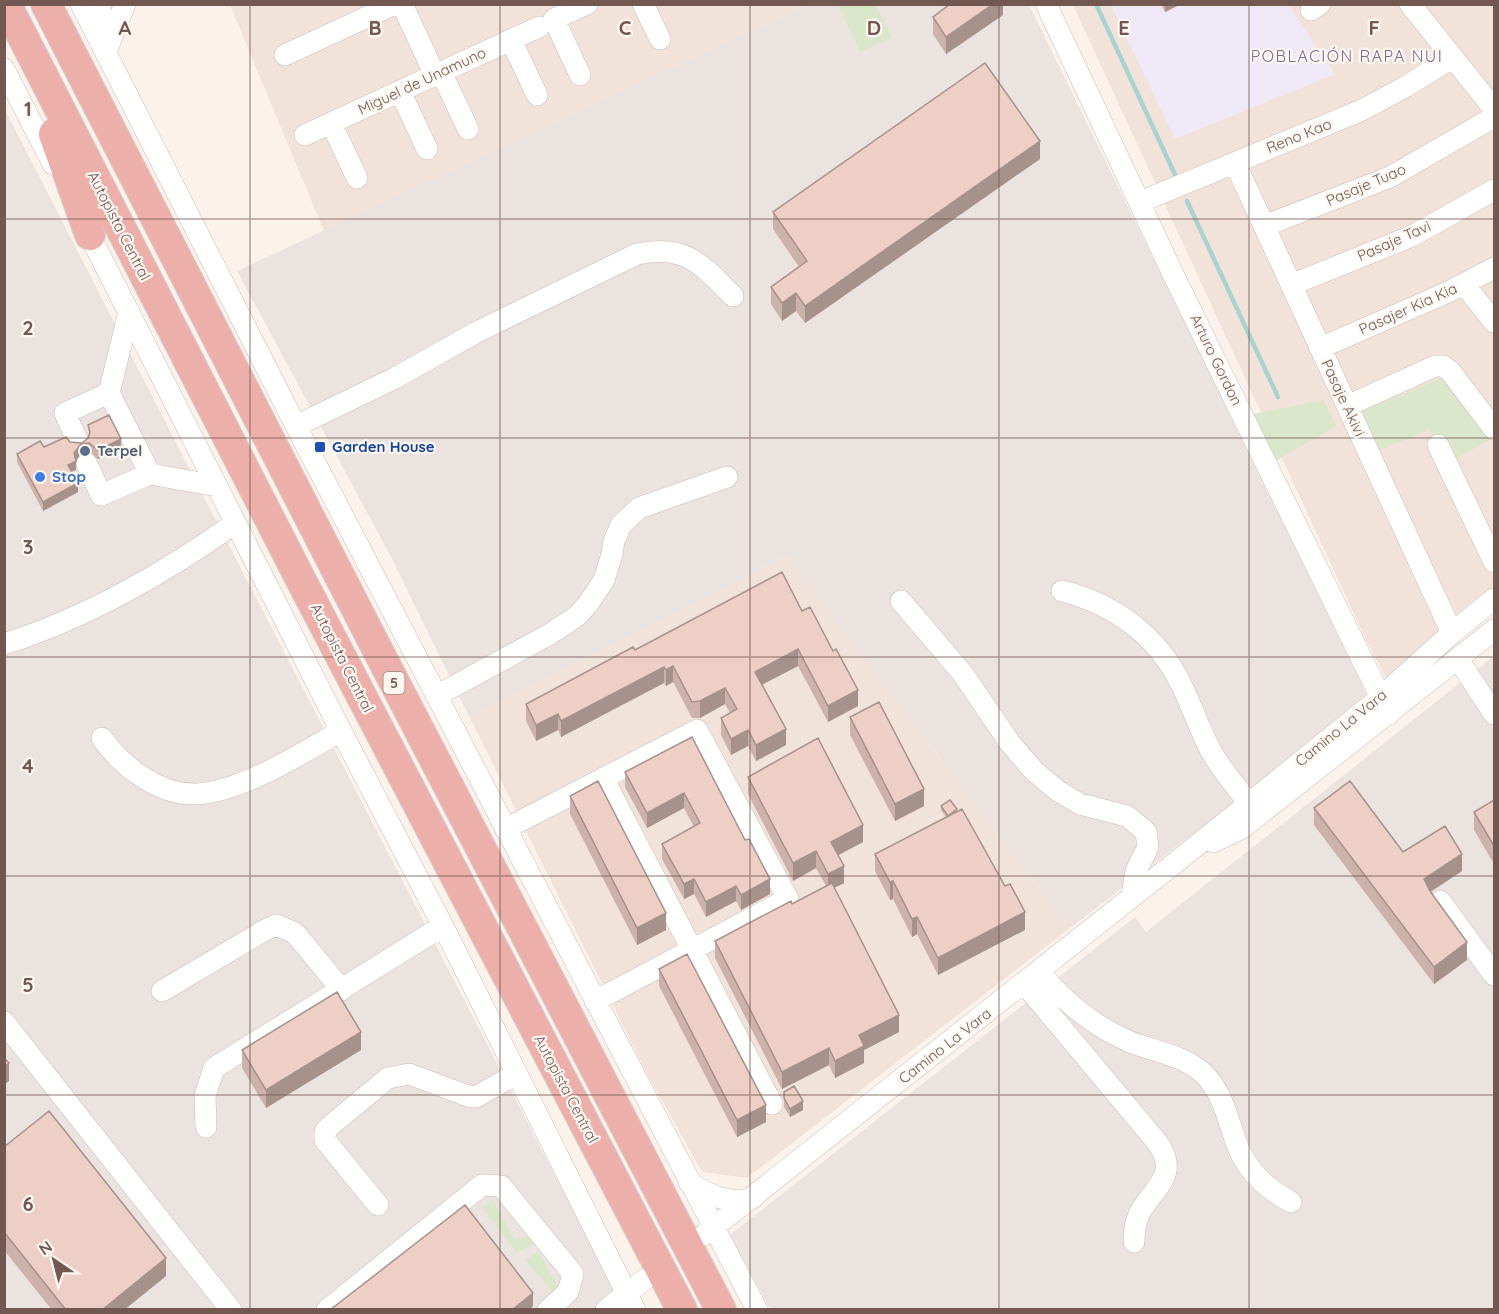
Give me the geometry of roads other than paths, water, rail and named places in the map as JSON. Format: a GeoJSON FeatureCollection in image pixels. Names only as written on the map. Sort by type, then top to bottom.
{"type":"FeatureCollection","features":[{"type":"Feature","properties":{"kind":"highway","name":"Autopista Central"},"geometry":{"type":"LineString","coordinates":[[6,4],[303,584],[682,1310]]}},
{"type":"Feature","properties":{"kind":"highway","name":"5"},"geometry":{"type":"LineString","coordinates":[[46,4],[375,645],[721,1310]]}},
{"type":"Feature","properties":{"kind":"highway"},"geometry":{"type":"LineString","coordinates":[[28,48],[44,105],[90,235]]}},
{"type":"Feature","properties":{"kind":"street"},"geometry":{"type":"LineString","coordinates":[[81,4],[296,426],[689,1182],[709,1232],[757,1310]]}},
{"type":"Feature","properties":{"kind":"street"},"geometry":{"type":"LineString","coordinates":[[93,27],[100,18],[101,4]]}},
{"type":"Feature","properties":{"kind":"street"},"geometry":{"type":"LineString","coordinates":[[105,52],[125,4]]}},
{"type":"Feature","properties":{"kind":"street"},"geometry":{"type":"LineString","coordinates":[[285,56],[395,4]]}},
{"type":"Feature","properties":{"kind":"street"},"geometry":{"type":"LineString","coordinates":[[402,4],[468,129]]}},
{"type":"Feature","properties":{"kind":"street"},"geometry":{"type":"LineString","coordinates":[[580,75],[555,19],[587,4]]}},
{"type":"Feature","properties":{"kind":"street"},"geometry":{"type":"LineString","coordinates":[[643,4],[660,39]]}},
{"type":"Feature","properties":{"kind":"street","name":"Arturo Gordon"},"geometry":{"type":"LineString","coordinates":[[1046,4],[1301,537],[1385,705]]}},
{"type":"Feature","properties":{"kind":"street"},"geometry":{"type":"LineString","coordinates":[[1410,4],[1494,109]]}},
{"type":"Feature","properties":{"kind":"street","name":"Miguel de Unamuno"},"geometry":{"type":"LineString","coordinates":[[305,135],[539,27]]}},
{"type":"Feature","properties":{"kind":"street"},"geometry":{"type":"LineString","coordinates":[[511,40],[537,95]]}},
{"type":"Feature","properties":{"kind":"street","name":"Reno Kao"},"geometry":{"type":"LineString","coordinates":[[1140,202],[1371,106],[1453,57]]}},
{"type":"Feature","properties":{"kind":"street"},"geometry":{"type":"LineString","coordinates":[[4,69],[341,731],[443,926],[630,1302]]}},
{"type":"Feature","properties":{"kind":"street"},"geometry":{"type":"LineString","coordinates":[[400,91],[427,149]]}},
{"type":"Feature","properties":{"kind":"street","name":"Pasaje Tuao"},"geometry":{"type":"LineString","coordinates":[[1264,226],[1390,177],[1494,117]]}},
{"type":"Feature","properties":{"kind":"street"},"geometry":{"type":"LineString","coordinates":[[331,123],[357,178]]}},
{"type":"Feature","properties":{"kind":"street","name":"Pasaje Akivi"},"geometry":{"type":"LineString","coordinates":[[1235,163],[1452,633]]}},
{"type":"Feature","properties":{"kind":"street","name":"Pasaje Tavi"},"geometry":{"type":"LineString","coordinates":[[1291,285],[1412,236],[1494,190]]}},
{"type":"Feature","properties":{"kind":"street"},"geometry":{"type":"LineString","coordinates":[[296,426],[395,378],[486,328],[637,254],[663,251],[688,257],[699,263],[733,296]]}},
{"type":"Feature","properties":{"kind":"street","name":"Pasajer Kia Kia"},"geometry":{"type":"LineString","coordinates":[[1320,348],[1464,284],[1494,268]]}},
{"type":"Feature","properties":{"kind":"street"},"geometry":{"type":"LineString","coordinates":[[1464,284],[1494,322]]}},
{"type":"Feature","properties":{"kind":"street"},"geometry":{"type":"LineString","coordinates":[[129,312],[109,393],[150,474]]}},
{"type":"Feature","properties":{"kind":"street"},"geometry":{"type":"LineString","coordinates":[[1347,406],[1435,366],[1443,366],[1450,371],[1494,429]]}},
{"type":"Feature","properties":{"kind":"street"},"geometry":{"type":"LineString","coordinates":[[77,440],[65,413],[109,393]]}},
{"type":"Feature","properties":{"kind":"street"},"geometry":{"type":"LineString","coordinates":[[1438,445],[1494,562]]}},
{"type":"Feature","properties":{"kind":"street"},"geometry":{"type":"LineString","coordinates":[[87,464],[101,495],[150,474],[217,486]]}},
{"type":"Feature","properties":{"kind":"street"},"geometry":{"type":"LineString","coordinates":[[436,696],[550,634],[577,616],[597,592],[609,567],[617,533],[632,513],[639,508],[727,477]]}},
{"type":"Feature","properties":{"kind":"street"},"geometry":{"type":"LineString","coordinates":[[4,644],[53,627],[78,615],[181,559],[235,523]]}},
{"type":"Feature","properties":{"kind":"street"},"geometry":{"type":"LineString","coordinates":[[1062,591],[1106,606],[1132,623],[1154,643],[1169,662],[1181,683],[1211,750],[1249,803]]}},
{"type":"Feature","properties":{"kind":"street","name":"Camino La Vara"},"geometry":{"type":"LineString","coordinates":[[1185,855],[1241,829],[1385,705],[1452,633],[1494,599]]}},
{"type":"Feature","properties":{"kind":"street"},"geometry":{"type":"LineString","coordinates":[[902,601],[963,674],[1010,743],[1034,771],[1080,804],[1127,816],[1146,832],[1148,847],[1136,871],[1132,897]]}},
{"type":"Feature","properties":{"kind":"street","name":"Camino La Vara"},"geometry":{"type":"LineString","coordinates":[[709,1232],[1249,803],[1385,705],[1458,659],[1494,630]]}},
{"type":"Feature","properties":{"kind":"street"},"geometry":{"type":"LineString","coordinates":[[1458,659],[1494,714]]}},
{"type":"Feature","properties":{"kind":"street"},"geometry":{"type":"LineString","coordinates":[[505,829],[697,730],[788,898],[595,1002]]}},
{"type":"Feature","properties":{"kind":"street"},"geometry":{"type":"LineString","coordinates":[[102,738],[120,760],[142,777],[168,789],[198,794],[229,786],[263,773],[341,731]]}},
{"type":"Feature","properties":{"kind":"street"},"geometry":{"type":"LineString","coordinates":[[603,778],[772,1104]]}},
{"type":"Feature","properties":{"kind":"street"},"geometry":{"type":"LineString","coordinates":[[1440,901],[1494,975]]}},
{"type":"Feature","properties":{"kind":"street"},"geometry":{"type":"LineString","coordinates":[[162,991],[276,925],[295,933],[342,990]]}},
{"type":"Feature","properties":{"kind":"street"},"geometry":{"type":"LineString","coordinates":[[206,1127],[205,1096],[214,1068],[443,926]]}},
{"type":"Feature","properties":{"kind":"street"},"geometry":{"type":"LineString","coordinates":[[1031,977],[1097,1024],[1128,1041],[1185,1061],[1201,1071],[1219,1096],[1233,1128],[1237,1145],[1250,1169],[1268,1188],[1291,1202]]}},
{"type":"Feature","properties":{"kind":"street"},"geometry":{"type":"LineString","coordinates":[[1031,977],[1164,1154],[1164,1175],[1157,1191],[1139,1215],[1134,1242]]}},
{"type":"Feature","properties":{"kind":"street"},"geometry":{"type":"LineString","coordinates":[[4,1022],[231,1310]]}},
{"type":"Feature","properties":{"kind":"street"},"geometry":{"type":"LineString","coordinates":[[378,1205],[325,1140],[325,1132],[330,1126],[388,1078],[409,1074],[468,1096],[476,1096],[516,1074]]}},
{"type":"Feature","properties":{"kind":"street"},"geometry":{"type":"LineString","coordinates":[[689,1182],[708,1194],[724,1200],[739,1201],[754,1198]]}},
{"type":"Feature","properties":{"kind":"street"},"geometry":{"type":"LineString","coordinates":[[327,1310],[482,1185],[493,1184],[501,1186],[573,1274],[568,1292],[548,1310]]}},
{"type":"Feature","properties":{"kind":"street"},"geometry":{"type":"LineString","coordinates":[[606,1310],[630,1302],[645,1279]]}},
{"type":"Feature","properties":{"kind":"waterway"},"geometry":{"type":"LineString","coordinates":[[1096,4],[1177,179]]}},
{"type":"Feature","properties":{"kind":"waterway"},"geometry":{"type":"LineString","coordinates":[[1187,201],[1278,397]]}},
{"type":"Feature","properties":{"kind":"place","name":"Garden House"},"geometry":{"type":"Point","coordinates":[320,447]}},
{"type":"Feature","properties":{"kind":"place","name":"Terpel"},"geometry":{"type":"Point","coordinates":[85,451]}},
{"type":"Feature","properties":{"kind":"place","name":"Stop"},"geometry":{"type":"Point","coordinates":[40,477]}},
{"type":"Feature","properties":{"kind":"district","name":"POBLACIÓN RAPA NUI"},"geometry":{"type":"Point","coordinates":[1347,56]}}]}
